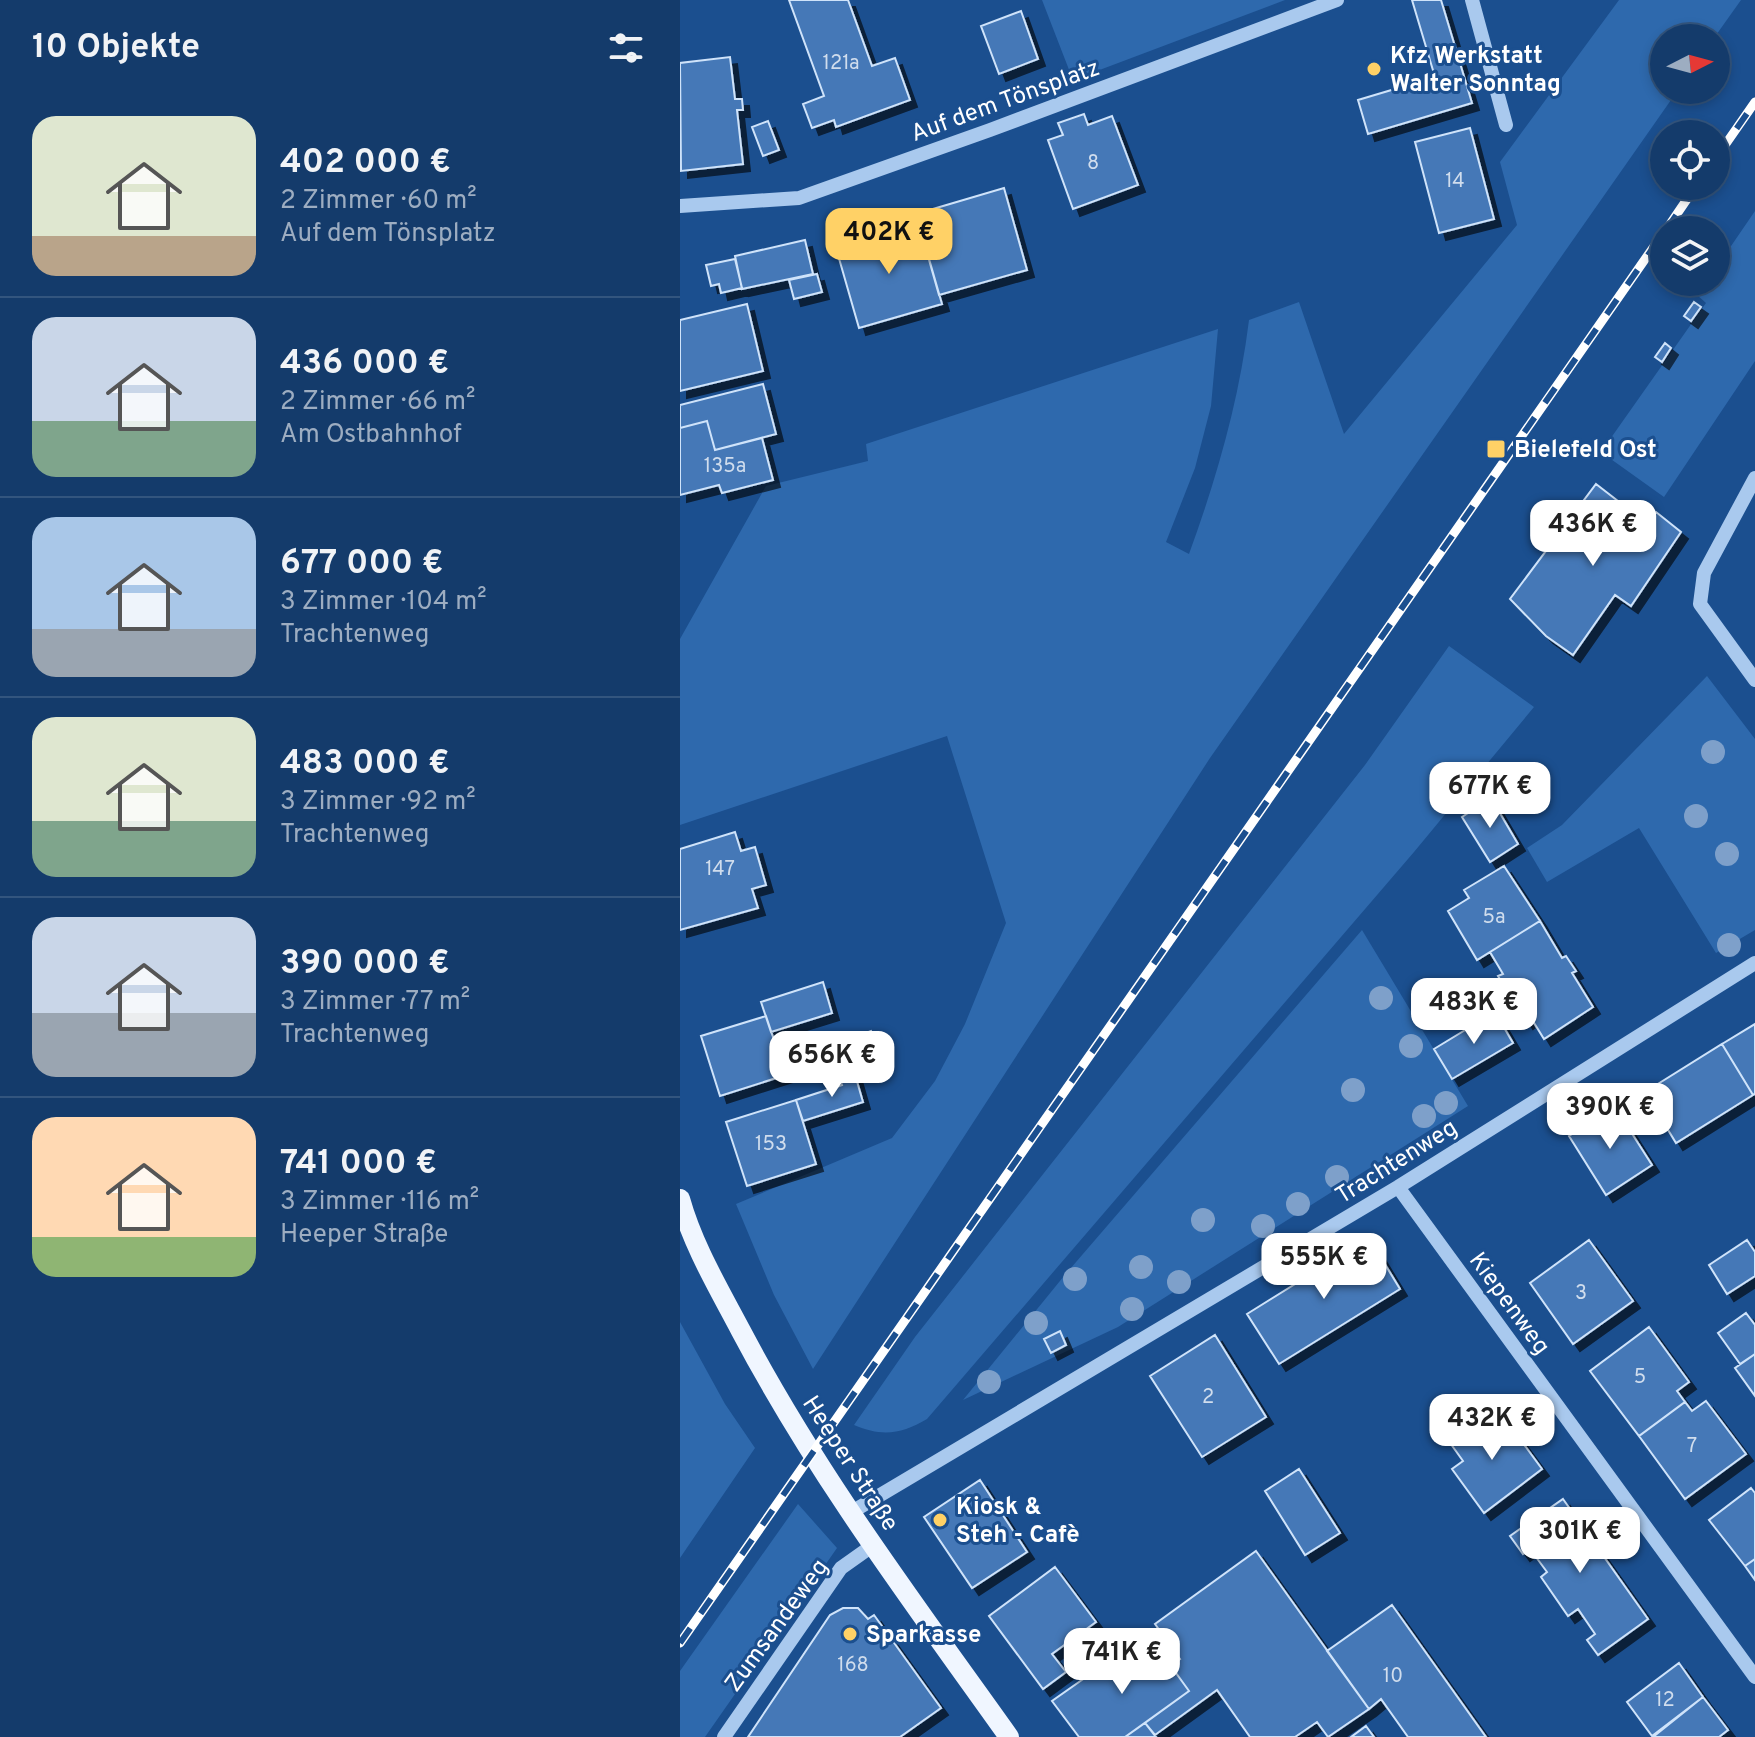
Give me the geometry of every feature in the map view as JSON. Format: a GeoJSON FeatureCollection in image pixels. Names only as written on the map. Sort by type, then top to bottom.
{"type":"FeatureCollection","features":[{"type":"Feature","properties":{"kind":"main road","name":"Heeper Straße"},"geometry":{"type":"LineString","coordinates":[[680,1199],[705,1262],[764,1374],[872,1546],[1009,1737]]}},
{"type":"Feature","properties":{"kind":"street","name":"Auf dem Tönsplatz"},"geometry":{"type":"LineString","coordinates":[[680,206],[799,198],[1337,0]]}},
{"type":"Feature","properties":{"kind":"street"},"geometry":{"type":"LineString","coordinates":[[1472,0],[1506,125]]}},
{"type":"Feature","properties":{"kind":"street"},"geometry":{"type":"LineString","coordinates":[[1755,478],[1704,573],[1700,604],[1755,680]]}},
{"type":"Feature","properties":{"kind":"street","name":"Trachtenweg"},"geometry":{"type":"LineString","coordinates":[[850,1513],[1398,1187],[1755,963]]}},
{"type":"Feature","properties":{"kind":"street","name":"Kiepenweg"},"geometry":{"type":"LineString","coordinates":[[1398,1187],[1755,1677]]}},
{"type":"Feature","properties":{"kind":"street","name":"Zumsandeweg"},"geometry":{"type":"LineString","coordinates":[[724,1737],[841,1568],[872,1546]]}},
{"type":"Feature","properties":{"kind":"shaded area"},"geometry":{"type":"Polygon","coordinates":[[[1042,0],[1285,0],[1073,80],[1042,0]]]}},
{"type":"Feature","properties":{"kind":"shaded area"},"geometry":{"type":"Polygon","coordinates":[[[1619,0],[1741,0],[1724,24],[1650,24],[1650,104],[1668,104],[1657,120],[1650,120],[1650,130],[1210,758],[813,1369],[774,1295],[736,1204],[892,1138],[935,1081],[965,1024],[1006,923],[947,736],[680,825],[680,639],[766,486],[868,461],[866,444],[1218,329],[1211,406],[1195,468],[1166,542],[1189,554],[1226,438],[1249,320],[1299,302],[1344,434],[1517,225],[1500,162],[1619,0]]]}},
{"type":"Feature","properties":{"kind":"shaded area"},"geometry":{"type":"Polygon","coordinates":[[[1755,211],[1755,361],[1664,497],[1601,452],[1706,303],[1698,296],[1730,296],[1730,248],[1755,211]]]}},
{"type":"Feature","properties":{"kind":"shaded area"},"geometry":{"type":"Polygon","coordinates":[[[1449,646],[1534,707],[1414,852],[927,1419],[892,1432],[854,1425],[915,1337],[1365,765],[1449,646]]]}},
{"type":"Feature","properties":{"kind":"shaded area"},"geometry":{"type":"Polygon","coordinates":[[[1707,676],[1755,739],[1755,930],[1716,953],[1639,828],[1547,882],[1527,848],[1562,825],[1707,676]]]}},
{"type":"Feature","properties":{"kind":"shaded area"},"geometry":{"type":"Polygon","coordinates":[[[1362,930],[1468,1106],[1118,1327],[963,1400],[1064,1276],[1362,930]]]}},
{"type":"Feature","properties":{"kind":"shaded area"},"geometry":{"type":"Polygon","coordinates":[[[680,1322],[725,1404],[755,1448],[680,1558],[680,1322]]]}},
{"type":"Feature","properties":{"kind":"shaded area"},"geometry":{"type":"Polygon","coordinates":[[[798,1504],[837,1548],[705,1737],[680,1737],[680,1671],[798,1504]]]}},
{"type":"Feature","properties":{"kind":"building"},"geometry":{"type":"Polygon","coordinates":[[[789,0],[848,0],[872,66],[895,58],[910,100],[836,127],[834,120],[812,128],[803,104],[824,96],[789,0]]]}},
{"type":"Feature","properties":{"kind":"building"},"geometry":{"type":"Polygon","coordinates":[[[1412,0],[1441,0],[1472,103],[1368,134],[1358,100],[1435,77],[1412,0]]]}},
{"type":"Feature","properties":{"kind":"building"},"geometry":{"type":"Polygon","coordinates":[[[1021,11],[1038,59],[999,74],[981,26],[1021,11]]]}},
{"type":"Feature","properties":{"kind":"building"},"geometry":{"type":"Polygon","coordinates":[[[730,57],[735,99],[742,99],[743,110],[737,110],[743,164],[681,171],[680,63],[730,57]]]}},
{"type":"Feature","properties":{"kind":"building"},"geometry":{"type":"Polygon","coordinates":[[[1084,114],[1088,125],[1112,116],[1138,185],[1073,209],[1048,140],[1063,135],[1058,123],[1084,114]]]}},
{"type":"Feature","properties":{"kind":"building"},"geometry":{"type":"Polygon","coordinates":[[[768,121],[779,150],[763,156],[752,127],[768,121]]]}},
{"type":"Feature","properties":{"kind":"building"},"geometry":{"type":"Polygon","coordinates":[[[1470,128],[1494,219],[1439,233],[1415,142],[1470,128]]]}},
{"type":"Feature","properties":{"kind":"building"},"geometry":{"type":"Polygon","coordinates":[[[1004,188],[1027,270],[939,295],[916,214],[1004,188]]]}},
{"type":"Feature","properties":{"kind":"building"},"geometry":{"type":"Polygon","coordinates":[[[919,224],[942,304],[859,328],[836,248],[919,224]]]}},
{"type":"Feature","properties":{"kind":"building"},"geometry":{"type":"Polygon","coordinates":[[[805,240],[813,274],[742,289],[735,256],[805,240]]]}},
{"type":"Feature","properties":{"kind":"building"},"geometry":{"type":"Polygon","coordinates":[[[735,259],[742,288],[721,293],[719,284],[711,286],[706,265],[735,259]]]}},
{"type":"Feature","properties":{"kind":"building"},"geometry":{"type":"Polygon","coordinates":[[[817,274],[822,292],[794,299],[789,280],[817,274]]]}},
{"type":"Feature","properties":{"kind":"building"},"geometry":{"type":"Polygon","coordinates":[[[1694,302],[1701,307],[1691,321],[1684,316],[1694,302]]]}},
{"type":"Feature","properties":{"kind":"building"},"geometry":{"type":"Polygon","coordinates":[[[747,304],[763,371],[680,391],[680,320],[747,304]]]}},
{"type":"Feature","properties":{"kind":"building"},"geometry":{"type":"Polygon","coordinates":[[[1665,343],[1671,348],[1662,362],[1655,357],[1665,343]]]}},
{"type":"Feature","properties":{"kind":"building"},"geometry":{"type":"Polygon","coordinates":[[[763,384],[776,434],[715,450],[707,421],[680,428],[680,405],[763,384]]]}},
{"type":"Feature","properties":{"kind":"building"},"geometry":{"type":"Polygon","coordinates":[[[707,421],[715,450],[762,438],[773,480],[722,493],[719,485],[680,495],[680,428],[707,421]]]}},
{"type":"Feature","properties":{"kind":"building"},"geometry":{"type":"Polygon","coordinates":[[[1596,484],[1645,522],[1656,512],[1681,532],[1631,606],[1615,595],[1573,655],[1546,636],[1510,599],[1596,484]]]}},
{"type":"Feature","properties":{"kind":"building"},"geometry":{"type":"Polygon","coordinates":[[[1491,798],[1518,844],[1490,862],[1462,817],[1491,798]]]}},
{"type":"Feature","properties":{"kind":"building"},"geometry":{"type":"Polygon","coordinates":[[[735,832],[741,851],[755,847],[766,885],[752,889],[758,908],[680,930],[680,849],[735,832]]]}},
{"type":"Feature","properties":{"kind":"building"},"geometry":{"type":"Polygon","coordinates":[[[1504,866],[1540,921],[1477,960],[1448,911],[1469,898],[1464,890],[1504,866]]]}},
{"type":"Feature","properties":{"kind":"building"},"geometry":{"type":"Polygon","coordinates":[[[1540,921],[1562,958],[1566,956],[1576,971],[1572,973],[1593,1007],[1544,1039],[1531,1018],[1526,1022],[1498,976],[1503,974],[1490,952],[1540,921]]]}},
{"type":"Feature","properties":{"kind":"building"},"geometry":{"type":"Polygon","coordinates":[[[823,982],[832,1013],[771,1032],[761,1002],[823,982]]]}},
{"type":"Feature","properties":{"kind":"building"},"geometry":{"type":"Polygon","coordinates":[[[1495,1012],[1513,1043],[1452,1079],[1434,1049],[1495,1012]]]}},
{"type":"Feature","properties":{"kind":"building"},"geometry":{"type":"Polygon","coordinates":[[[766,1016],[778,1052],[810,1041],[817,1065],[720,1096],[701,1036],[766,1016]]]}},
{"type":"Feature","properties":{"kind":"building"},"geometry":{"type":"Polygon","coordinates":[[[1755,1024],[1755,1094],[1753,1095],[1722,1044],[1755,1024]]]}},
{"type":"Feature","properties":{"kind":"building"},"geometry":{"type":"Polygon","coordinates":[[[871,1031],[879,1054],[833,1071],[826,1048],[871,1031]]]}},
{"type":"Feature","properties":{"kind":"building"},"geometry":{"type":"Polygon","coordinates":[[[1722,1044],[1753,1095],[1676,1143],[1645,1092],[1722,1044]]]}},
{"type":"Feature","properties":{"kind":"building"},"geometry":{"type":"Polygon","coordinates":[[[854,1071],[863,1102],[803,1121],[796,1100],[842,1085],[839,1076],[854,1071]]]}},
{"type":"Feature","properties":{"kind":"building"},"geometry":{"type":"Polygon","coordinates":[[[796,1100],[816,1164],[747,1186],[726,1122],[796,1100]]]}},
{"type":"Feature","properties":{"kind":"building"},"geometry":{"type":"Polygon","coordinates":[[[1615,1107],[1652,1165],[1606,1195],[1569,1136],[1615,1107]]]}},
{"type":"Feature","properties":{"kind":"building"},"geometry":{"type":"Polygon","coordinates":[[[1369,1238],[1400,1289],[1279,1364],[1247,1314],[1369,1238]]]}},
{"type":"Feature","properties":{"kind":"building"},"geometry":{"type":"Polygon","coordinates":[[[1589,1240],[1633,1301],[1573,1344],[1530,1283],[1589,1240]]]}},
{"type":"Feature","properties":{"kind":"building"},"geometry":{"type":"Polygon","coordinates":[[[1747,1240],[1755,1252],[1755,1276],[1727,1294],[1709,1265],[1747,1240]]]}},
{"type":"Feature","properties":{"kind":"building"},"geometry":{"type":"Polygon","coordinates":[[[1746,1313],[1755,1325],[1755,1354],[1740,1364],[1718,1333],[1746,1313]]]}},
{"type":"Feature","properties":{"kind":"building"},"geometry":{"type":"Polygon","coordinates":[[[1649,1327],[1689,1382],[1677,1391],[1685,1402],[1639,1436],[1590,1371],[1649,1327]]]}},
{"type":"Feature","properties":{"kind":"building"},"geometry":{"type":"Polygon","coordinates":[[[1060,1331],[1066,1345],[1051,1353],[1044,1339],[1060,1331]]]}},
{"type":"Feature","properties":{"kind":"building"},"geometry":{"type":"Polygon","coordinates":[[[1215,1335],[1266,1417],[1202,1457],[1150,1376],[1215,1335]]]}},
{"type":"Feature","properties":{"kind":"building"},"geometry":{"type":"Polygon","coordinates":[[[1755,1354],[1755,1396],[1735,1368],[1755,1354]]]}},
{"type":"Feature","properties":{"kind":"building"},"geometry":{"type":"Polygon","coordinates":[[[1706,1401],[1746,1454],[1685,1499],[1639,1436],[1685,1402],[1692,1411],[1706,1401]]]}},
{"type":"Feature","properties":{"kind":"building"},"geometry":{"type":"Polygon","coordinates":[[[1503,1416],[1542,1469],[1484,1513],[1452,1469],[1463,1461],[1448,1440],[1477,1419],[1485,1429],[1503,1416]]]}},
{"type":"Feature","properties":{"kind":"building"},"geometry":{"type":"Polygon","coordinates":[[[1299,1469],[1340,1533],[1305,1555],[1265,1491],[1299,1469]]]}},
{"type":"Feature","properties":{"kind":"building"},"geometry":{"type":"Polygon","coordinates":[[[980,1480],[1027,1552],[972,1588],[924,1517],[980,1480]]]}},
{"type":"Feature","properties":{"kind":"building"},"geometry":{"type":"Polygon","coordinates":[[[1751,1488],[1755,1493],[1755,1559],[1745,1566],[1709,1520],[1751,1488]]]}},
{"type":"Feature","properties":{"kind":"building"},"geometry":{"type":"Polygon","coordinates":[[[1563,1499],[1648,1619],[1598,1655],[1587,1640],[1595,1634],[1578,1609],[1568,1616],[1541,1577],[1547,1572],[1530,1549],[1523,1554],[1510,1536],[1563,1499]]]}},
{"type":"Feature","properties":{"kind":"building"},"geometry":{"type":"Polygon","coordinates":[[[1256,1551],[1369,1709],[1328,1737],[1317,1722],[1295,1737],[1250,1737],[1217,1690],[1155,1735],[1145,1723],[1189,1691],[1171,1666],[1180,1659],[1155,1624],[1256,1551]]]}},
{"type":"Feature","properties":{"kind":"building"},"geometry":{"type":"Polygon","coordinates":[[[1755,1559],[1755,1580],[1745,1566],[1755,1559]]]}},
{"type":"Feature","properties":{"kind":"building"},"geometry":{"type":"Polygon","coordinates":[[[1055,1567],[1096,1622],[1052,1654],[1066,1672],[1043,1689],[989,1616],[1055,1567]]]}},
{"type":"Feature","properties":{"kind":"building"},"geometry":{"type":"Polygon","coordinates":[[[1392,1605],[1486,1737],[1408,1737],[1381,1699],[1369,1709],[1327,1651],[1392,1605]]]}},
{"type":"Feature","properties":{"kind":"building"},"geometry":{"type":"Polygon","coordinates":[[[843,1608],[858,1608],[868,1619],[874,1615],[941,1708],[900,1737],[748,1737],[830,1615],[843,1608]]]}},
{"type":"Feature","properties":{"kind":"building"},"geometry":{"type":"Polygon","coordinates":[[[1152,1640],[1189,1691],[1125,1737],[1079,1737],[1052,1701],[1099,1668],[1103,1675],[1152,1640]]]}},
{"type":"Feature","properties":{"kind":"building"},"geometry":{"type":"Polygon","coordinates":[[[1679,1663],[1703,1697],[1652,1736],[1627,1702],[1679,1663]]]}},
{"type":"Feature","properties":{"kind":"building"},"geometry":{"type":"Polygon","coordinates":[[[1703,1697],[1728,1730],[1719,1737],[1653,1737],[1703,1697]]]}},
{"type":"Feature","properties":{"kind":"building"},"geometry":{"type":"Polygon","coordinates":[[[1145,1723],[1156,1737],[1125,1737],[1145,1723]]]}},
{"type":"Feature","properties":{"kind":"building"},"geometry":{"type":"Polygon","coordinates":[[[1366,1726],[1374,1737],[1351,1737],[1366,1726]]]}},
{"type":"Feature","properties":{"kind":"railway"},"geometry":{"type":"LineString","coordinates":[[1730,138],[1755,102]]}},
{"type":"Feature","properties":{"kind":"railway"},"geometry":{"type":"LineString","coordinates":[[1676,216],[1686,200]]}},
{"type":"Feature","properties":{"kind":"railway"},"geometry":{"type":"LineString","coordinates":[[680,1643],[1650,252]]}},
{"type":"Feature","properties":{"kind":"place","name":"Kfz Werkstatt Walter Sonntag"},"geometry":{"type":"Point","coordinates":[1374,69]}},
{"type":"Feature","properties":{"kind":"place","name":"Bielefeld Ost"},"geometry":{"type":"Point","coordinates":[1496,449]}},
{"type":"Feature","properties":{"kind":"place","name":"Kiosk & Steh - Cafè"},"geometry":{"type":"Point","coordinates":[940,1520]}},
{"type":"Feature","properties":{"kind":"place","name":"Sparkasse"},"geometry":{"type":"Point","coordinates":[850,1634]}}]}
